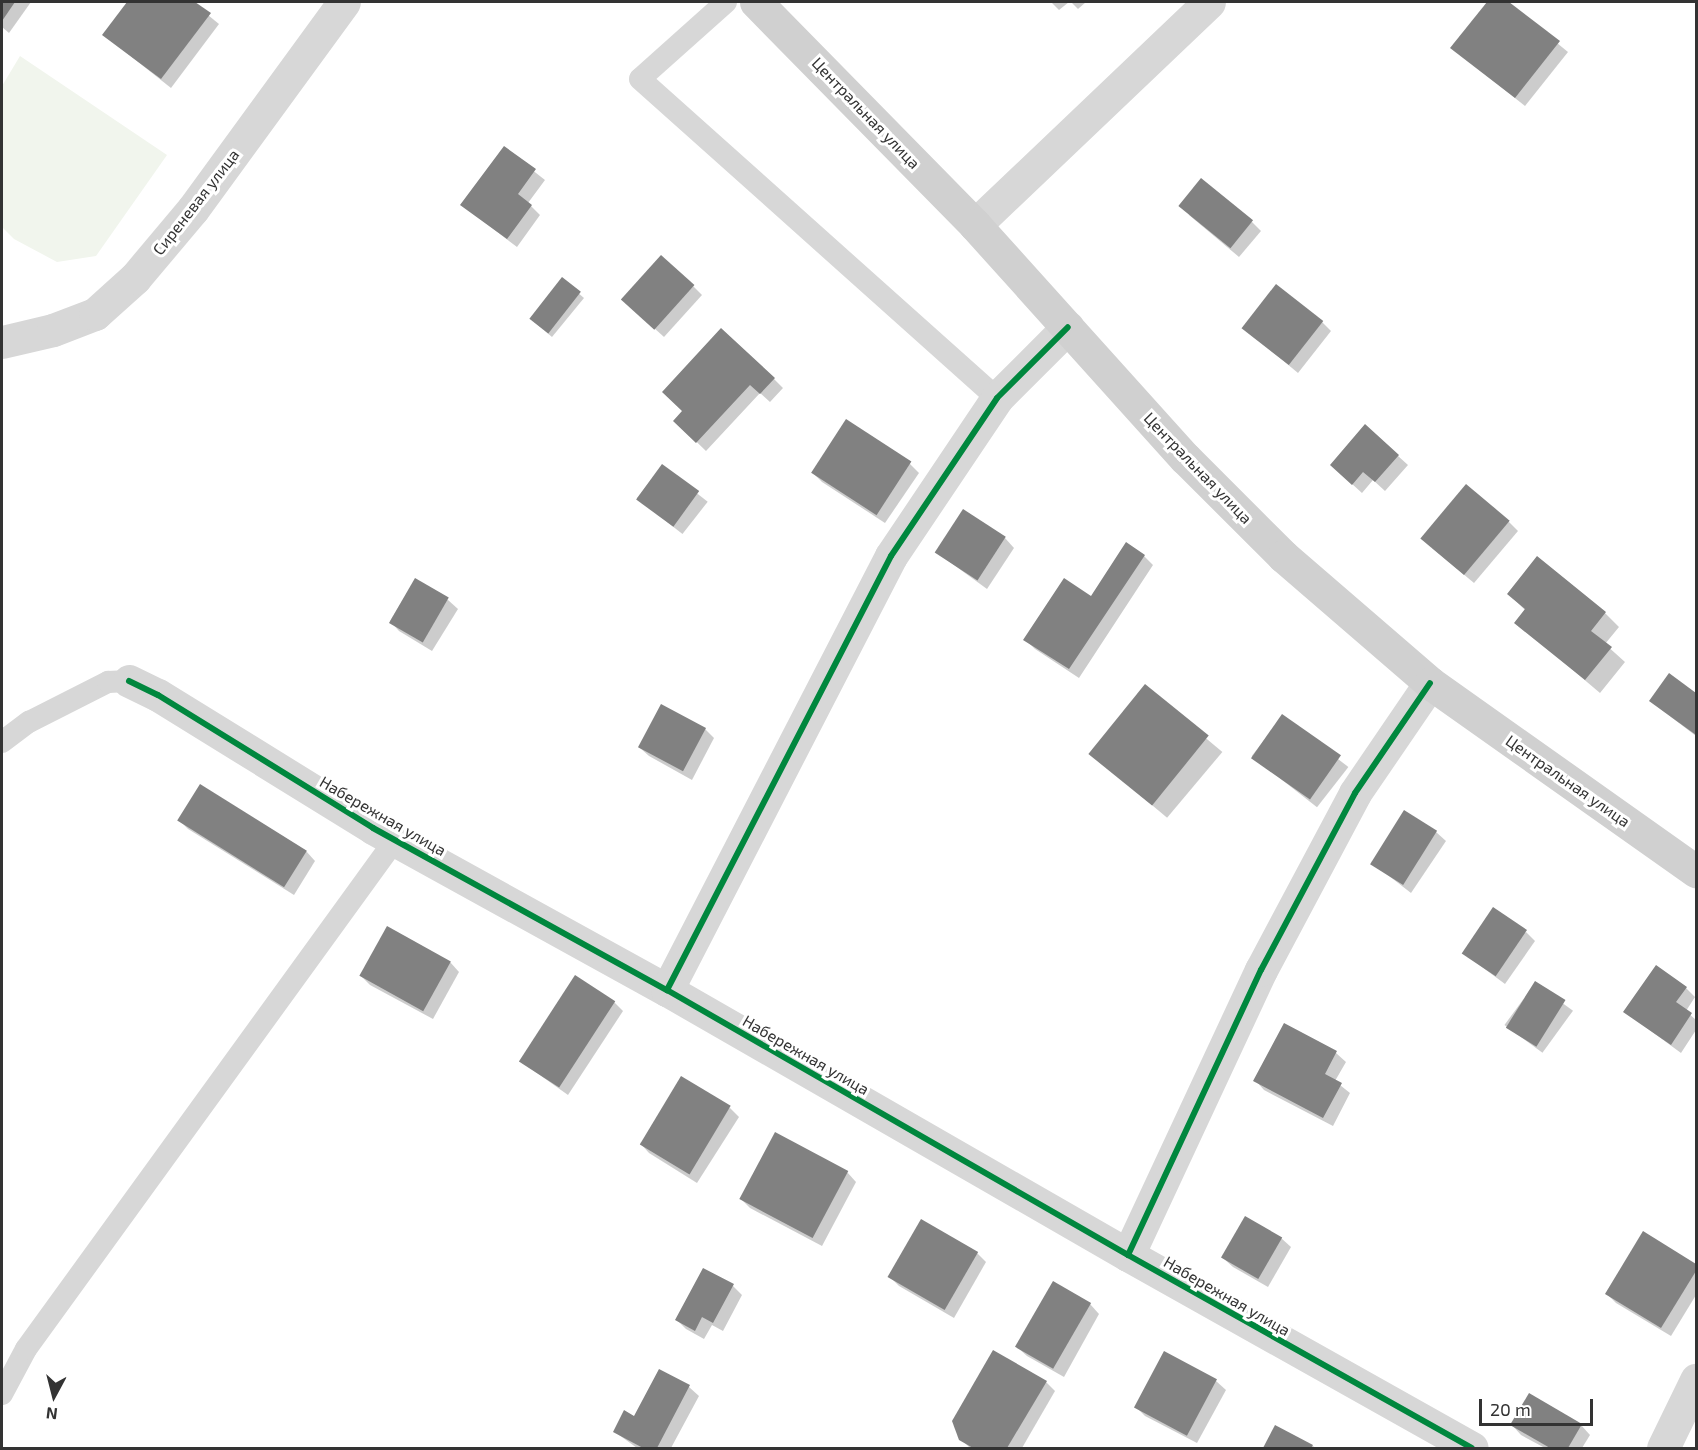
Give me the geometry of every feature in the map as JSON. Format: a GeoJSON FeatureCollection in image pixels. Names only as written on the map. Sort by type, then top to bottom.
{"type":"FeatureCollection","features":[{"type":"Feature","properties":{"kind":"main road","name":"Центральная улица"},"geometry":{"type":"LineString","coordinates":[[756,2],[975,225],[1185,458],[1282,556],[1430,683],[1696,871]]}},
{"type":"Feature","properties":{"kind":"street","name":"Сиреневая улица"},"geometry":{"type":"LineString","coordinates":[[2,342],[53,330],[95,314],[135,279],[193,209],[344,2]]}},
{"type":"Feature","properties":{"kind":"street"},"geometry":{"type":"LineString","coordinates":[[975,225],[1209,2]]}},
{"type":"Feature","properties":{"kind":"street"},"geometry":{"type":"LineString","coordinates":[[667,990],[891,556],[997,398],[1068,327]]}},
{"type":"Feature","properties":{"kind":"street","name":"Набережная улица"},"geometry":{"type":"LineString","coordinates":[[129,681],[158,695],[395,840],[667,990],[1128,1256],[1472,1449]]}},
{"type":"Feature","properties":{"kind":"street"},"geometry":{"type":"LineString","coordinates":[[1128,1256],[1262,970],[1349,804],[1430,683]]}},
{"type":"Feature","properties":{"kind":"street"},"geometry":{"type":"LineString","coordinates":[[1663,1449],[1696,1380]]}},
{"type":"Feature","properties":{"kind":"lane"},"geometry":{"type":"LineString","coordinates":[[726,2],[640,79],[997,398]]}},
{"type":"Feature","properties":{"kind":"lane"},"geometry":{"type":"LineString","coordinates":[[2,742],[29,722],[108,682],[129,681]]}},
{"type":"Feature","properties":{"kind":"lane"},"geometry":{"type":"LineString","coordinates":[[2,1395],[26,1349],[395,840]]}},
{"type":"Feature","properties":{"kind":"shaded area"},"geometry":{"type":"Polygon","coordinates":[[[20,56],[167,155],[96,256],[57,262],[14,239],[2,227],[2,86],[20,56]]]}},
{"type":"Feature","properties":{"kind":"building"},"geometry":{"type":"Polygon","coordinates":[[[2,2],[15,2],[2,21],[2,2]]]}},
{"type":"Feature","properties":{"kind":"building"},"geometry":{"type":"Polygon","coordinates":[[[127,2],[195,2],[211,13],[161,79],[102,35],[127,2]]]}},
{"type":"Feature","properties":{"kind":"building"},"geometry":{"type":"Polygon","coordinates":[[[1487,2],[1509,2],[1560,41],[1515,98],[1450,48],[1487,2]]]}},
{"type":"Feature","properties":{"kind":"building"},"geometry":{"type":"Polygon","coordinates":[[[504,146],[536,169],[518,194],[532,205],[507,239],[460,205],[504,146]]]}},
{"type":"Feature","properties":{"kind":"building"},"geometry":{"type":"Polygon","coordinates":[[[1201,178],[1253,220],[1230,248],[1178,206],[1201,178]]]}},
{"type":"Feature","properties":{"kind":"building"},"geometry":{"type":"Polygon","coordinates":[[[661,255],[694,285],[654,330],[621,300],[661,255]]]}},
{"type":"Feature","properties":{"kind":"building"},"geometry":{"type":"Polygon","coordinates":[[[562,277],[581,292],[548,334],[529,319],[562,277]]]}},
{"type":"Feature","properties":{"kind":"building"},"geometry":{"type":"Polygon","coordinates":[[[1276,284],[1323,321],[1289,365],[1242,328],[1276,284]]]}},
{"type":"Feature","properties":{"kind":"building"},"geometry":{"type":"Polygon","coordinates":[[[721,328],[775,378],[760,394],[750,385],[696,443],[673,421],[682,411],[662,392],[721,328]]]}},
{"type":"Feature","properties":{"kind":"building"},"geometry":{"type":"Polygon","coordinates":[[[846,419],[911,461],[877,515],[811,473],[846,419]]]}},
{"type":"Feature","properties":{"kind":"building"},"geometry":{"type":"Polygon","coordinates":[[[1365,424],[1399,455],[1375,482],[1363,472],[1352,485],[1330,465],[1365,424]]]}},
{"type":"Feature","properties":{"kind":"building"},"geometry":{"type":"Polygon","coordinates":[[[662,464],[699,491],[673,527],[636,500],[662,464]]]}},
{"type":"Feature","properties":{"kind":"building"},"geometry":{"type":"Polygon","coordinates":[[[1466,484],[1510,521],[1464,575],[1420,538],[1466,484]]]}},
{"type":"Feature","properties":{"kind":"building"},"geometry":{"type":"Polygon","coordinates":[[[963,509],[1006,537],[977,580],[935,553],[963,509]]]}},
{"type":"Feature","properties":{"kind":"building"},"geometry":{"type":"Polygon","coordinates":[[[1126,542],[1145,555],[1069,669],[1023,640],[1064,578],[1091,596],[1126,542]]]}},
{"type":"Feature","properties":{"kind":"building"},"geometry":{"type":"Polygon","coordinates":[[[1537,556],[1606,612],[1591,631],[1612,647],[1585,680],[1514,623],[1525,609],[1507,594],[1537,556]]]}},
{"type":"Feature","properties":{"kind":"building"},"geometry":{"type":"Polygon","coordinates":[[[415,578],[449,598],[423,643],[389,623],[415,578]]]}},
{"type":"Feature","properties":{"kind":"building"},"geometry":{"type":"Polygon","coordinates":[[[1669,673],[1696,693],[1696,735],[1649,701],[1669,673]]]}},
{"type":"Feature","properties":{"kind":"building"},"geometry":{"type":"Polygon","coordinates":[[[1145,684],[1209,736],[1152,806],[1088,754],[1145,684]]]}},
{"type":"Feature","properties":{"kind":"building"},"geometry":{"type":"Polygon","coordinates":[[[661,704],[706,728],[683,771],[638,747],[661,704]]]}},
{"type":"Feature","properties":{"kind":"building"},"geometry":{"type":"Polygon","coordinates":[[[1282,714],[1341,755],[1310,800],[1251,758],[1282,714]]]}},
{"type":"Feature","properties":{"kind":"building"},"geometry":{"type":"Polygon","coordinates":[[[200,784],[307,851],[284,887],[177,820],[200,784]]]}},
{"type":"Feature","properties":{"kind":"building"},"geometry":{"type":"Polygon","coordinates":[[[1404,810],[1437,831],[1403,885],[1370,864],[1404,810]]]}},
{"type":"Feature","properties":{"kind":"building"},"geometry":{"type":"Polygon","coordinates":[[[1493,907],[1527,930],[1496,976],[1462,953],[1493,907]]]}},
{"type":"Feature","properties":{"kind":"building"},"geometry":{"type":"Polygon","coordinates":[[[387,926],[451,961],[423,1011],[359,976],[387,926]]]}},
{"type":"Feature","properties":{"kind":"building"},"geometry":{"type":"Polygon","coordinates":[[[1656,965],[1687,987],[1676,1002],[1692,1013],[1671,1045],[1623,1012],[1656,965]]]}},
{"type":"Feature","properties":{"kind":"building"},"geometry":{"type":"Polygon","coordinates":[[[575,975],[615,1001],[559,1088],[519,1061],[575,975]]]}},
{"type":"Feature","properties":{"kind":"building"},"geometry":{"type":"Polygon","coordinates":[[[1535,981],[1566,1000],[1536,1047],[1506,1028],[1535,981]]]}},
{"type":"Feature","properties":{"kind":"building"},"geometry":{"type":"Polygon","coordinates":[[[1284,1023],[1337,1051],[1325,1074],[1342,1083],[1323,1118],[1253,1081],[1284,1023]]]}},
{"type":"Feature","properties":{"kind":"building"},"geometry":{"type":"Polygon","coordinates":[[[681,1076],[731,1106],[690,1174],[640,1145],[681,1076]]]}},
{"type":"Feature","properties":{"kind":"building"},"geometry":{"type":"Polygon","coordinates":[[[775,1132],[848,1171],[813,1238],[739,1199],[775,1132]]]}},
{"type":"Feature","properties":{"kind":"building"},"geometry":{"type":"Polygon","coordinates":[[[1245,1216],[1282,1238],[1258,1279],[1221,1258],[1245,1216]]]}},
{"type":"Feature","properties":{"kind":"building"},"geometry":{"type":"Polygon","coordinates":[[[921,1219],[978,1252],[945,1310],[888,1277],[921,1219]]]}},
{"type":"Feature","properties":{"kind":"building"},"geometry":{"type":"Polygon","coordinates":[[[1643,1231],[1696,1264],[1696,1271],[1661,1328],[1605,1294],[1643,1231]]]}},
{"type":"Feature","properties":{"kind":"building"},"geometry":{"type":"Polygon","coordinates":[[[703,1268],[734,1284],[713,1323],[702,1317],[695,1331],[675,1320],[703,1268]]]}},
{"type":"Feature","properties":{"kind":"building"},"geometry":{"type":"Polygon","coordinates":[[[1053,1281],[1091,1303],[1053,1369],[1015,1347],[1053,1281]]]}},
{"type":"Feature","properties":{"kind":"building"},"geometry":{"type":"Polygon","coordinates":[[[993,1350],[1047,1381],[1007,1448],[973,1448],[959,1440],[952,1421],[993,1350]]]}},
{"type":"Feature","properties":{"kind":"building"},"geometry":{"type":"Polygon","coordinates":[[[1164,1351],[1217,1379],[1187,1436],[1134,1408],[1164,1351]]]}},
{"type":"Feature","properties":{"kind":"building"},"geometry":{"type":"Polygon","coordinates":[[[659,1369],[690,1385],[657,1448],[643,1448],[613,1432],[624,1410],[634,1416],[659,1369]]]}},
{"type":"Feature","properties":{"kind":"building"},"geometry":{"type":"Polygon","coordinates":[[[1529,1393],[1582,1424],[1568,1448],[1550,1448],[1510,1425],[1529,1393]]]}},
{"type":"Feature","properties":{"kind":"building"},"geometry":{"type":"Polygon","coordinates":[[[1275,1425],[1313,1445],[1311,1448],[1263,1448],[1275,1425]]]}},
{"type":"Feature","properties":{"kind":"cycle path"},"geometry":{"type":"LineString","coordinates":[[667,990],[891,556],[997,398],[1068,327]]}},
{"type":"Feature","properties":{"kind":"cycle path"},"geometry":{"type":"LineString","coordinates":[[129,681],[158,695],[373,828],[667,990],[1128,1255],[1472,1448]]}},
{"type":"Feature","properties":{"kind":"cycle path"},"geometry":{"type":"LineString","coordinates":[[1128,1255],[1261,970],[1355,793],[1430,683]]}}]}
